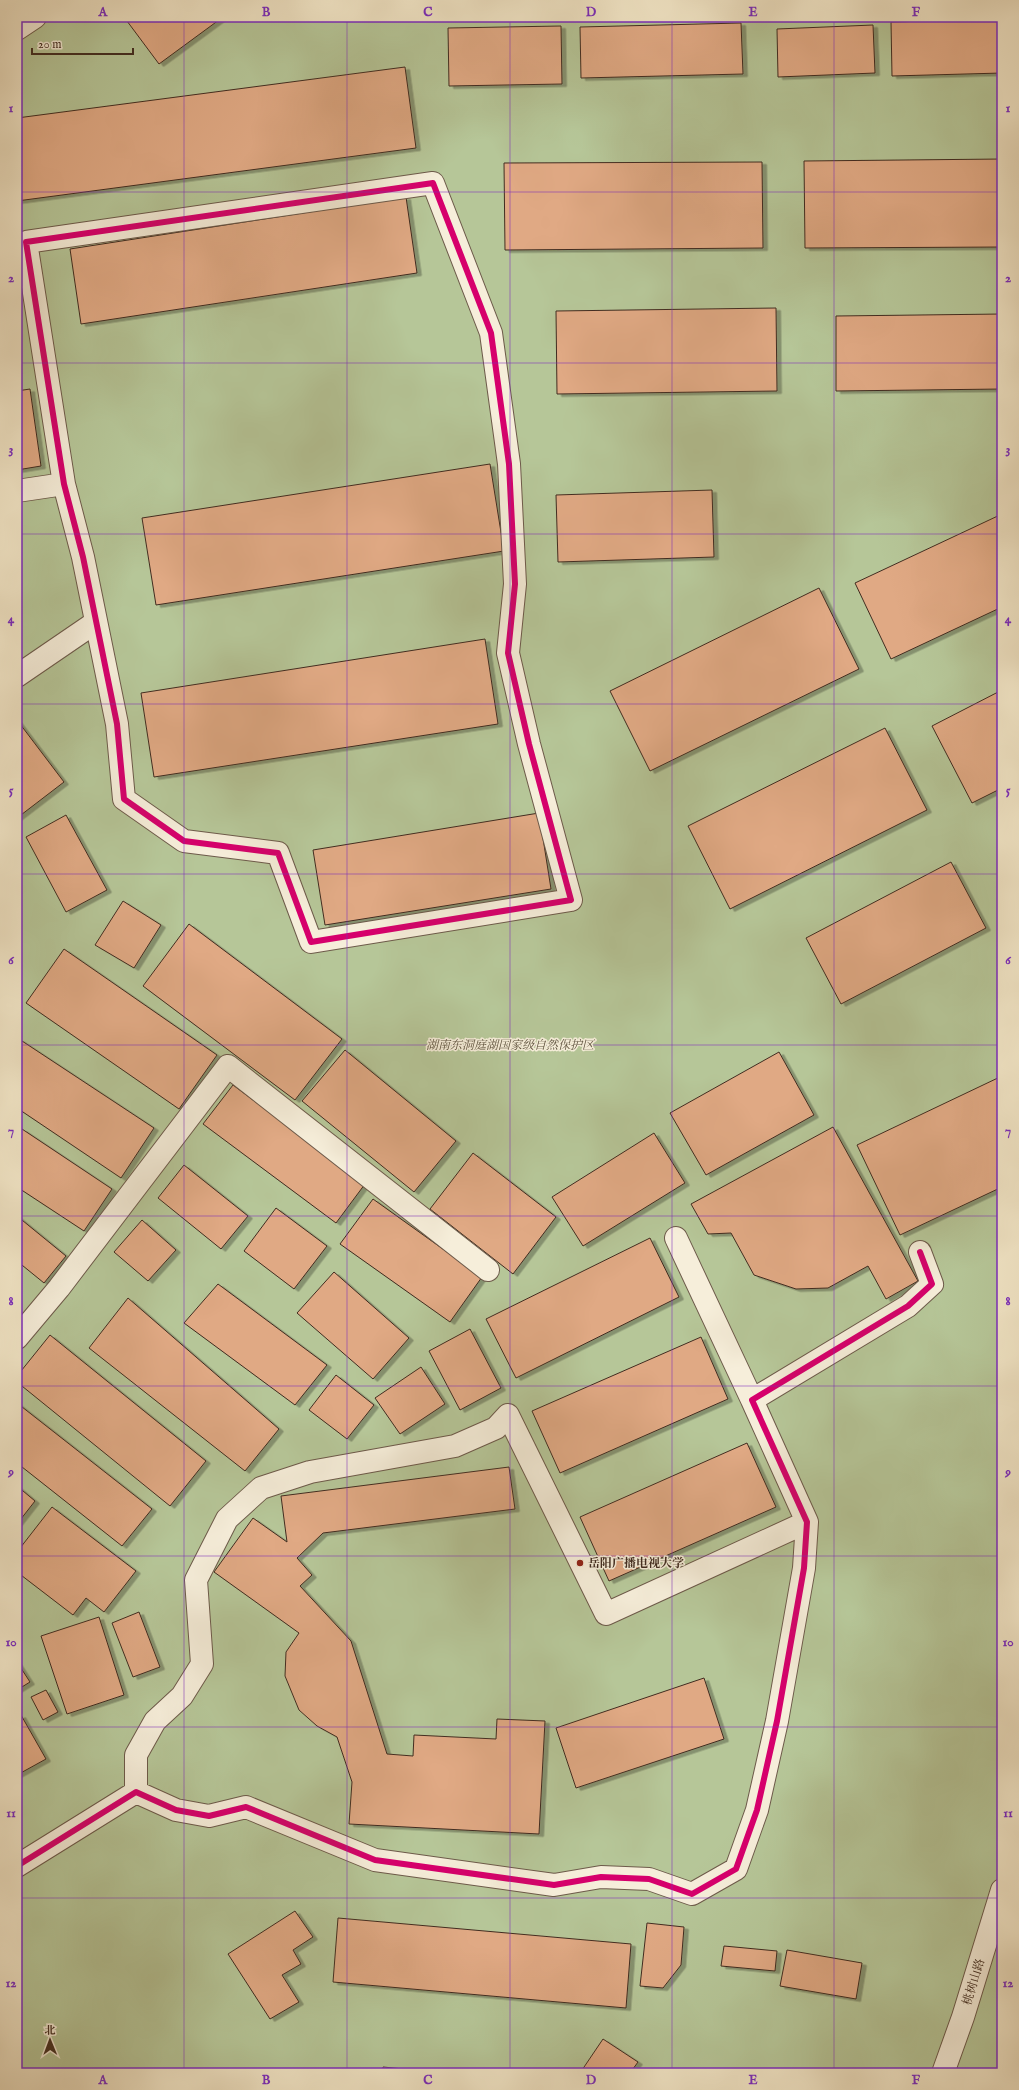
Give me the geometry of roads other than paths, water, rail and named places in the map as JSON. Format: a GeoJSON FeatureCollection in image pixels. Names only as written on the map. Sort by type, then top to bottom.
{"type":"FeatureCollection","features":[{"type":"Feature","properties":{"kind":"street"},"geometry":{"type":"LineString","coordinates":[[17,29],[35,17]]}},
{"type":"Feature","properties":{"kind":"street"},"geometry":{"type":"LineString","coordinates":[[433,184],[490,333],[509,464],[514,584],[508,653],[529,744],[571,900],[312,942],[278,853],[184,841],[124,799],[117,724],[83,557],[64,484],[26,242],[433,184]]}},
{"type":"Feature","properties":{"kind":"street"},"geometry":{"type":"LineString","coordinates":[[17,491],[64,484]]}},
{"type":"Feature","properties":{"kind":"street"},"geometry":{"type":"LineString","coordinates":[[17,676],[96,622]]}},
{"type":"Feature","properties":{"kind":"street"},"geometry":{"type":"LineString","coordinates":[[17,1338],[58,1288],[228,1066],[488,1270]]}},
{"type":"Feature","properties":{"kind":"street"},"geometry":{"type":"LineString","coordinates":[[136,1792],[176,1810],[209,1816],[246,1807],[375,1860],[554,1886],[602,1877],[649,1879],[692,1894],[736,1869],[757,1810],[777,1721],[803,1575],[807,1522],[676,1238]]}},
{"type":"Feature","properties":{"kind":"street"},"geometry":{"type":"LineString","coordinates":[[752,1400],[908,1306],[932,1284],[920,1252]]}},
{"type":"Feature","properties":{"kind":"street"},"geometry":{"type":"LineString","coordinates":[[136,1792],[136,1755],[155,1721],[182,1696],[202,1664],[196,1580],[227,1519],[261,1488],[310,1472],[455,1446],[496,1428],[508,1415],[606,1614],[807,1522]]}},
{"type":"Feature","properties":{"kind":"street"},"geometry":{"type":"LineString","coordinates":[[17,1866],[136,1792]]}},
{"type":"Feature","properties":{"kind":"street","name":"桃树山路"},"geometry":{"type":"LineString","coordinates":[[943,2073],[963,2018],[1002,1890]]}},
{"type":"Feature","properties":{"kind":"place","name":"岳阳广播电视大学"},"geometry":{"type":"Point","coordinates":[580,1563]}},
{"type":"Feature","properties":{"kind":"park label","name":"湖南东洞庭湖国家级自然保护区"},"geometry":{"type":"Point","coordinates":[510,1045]}}]}
